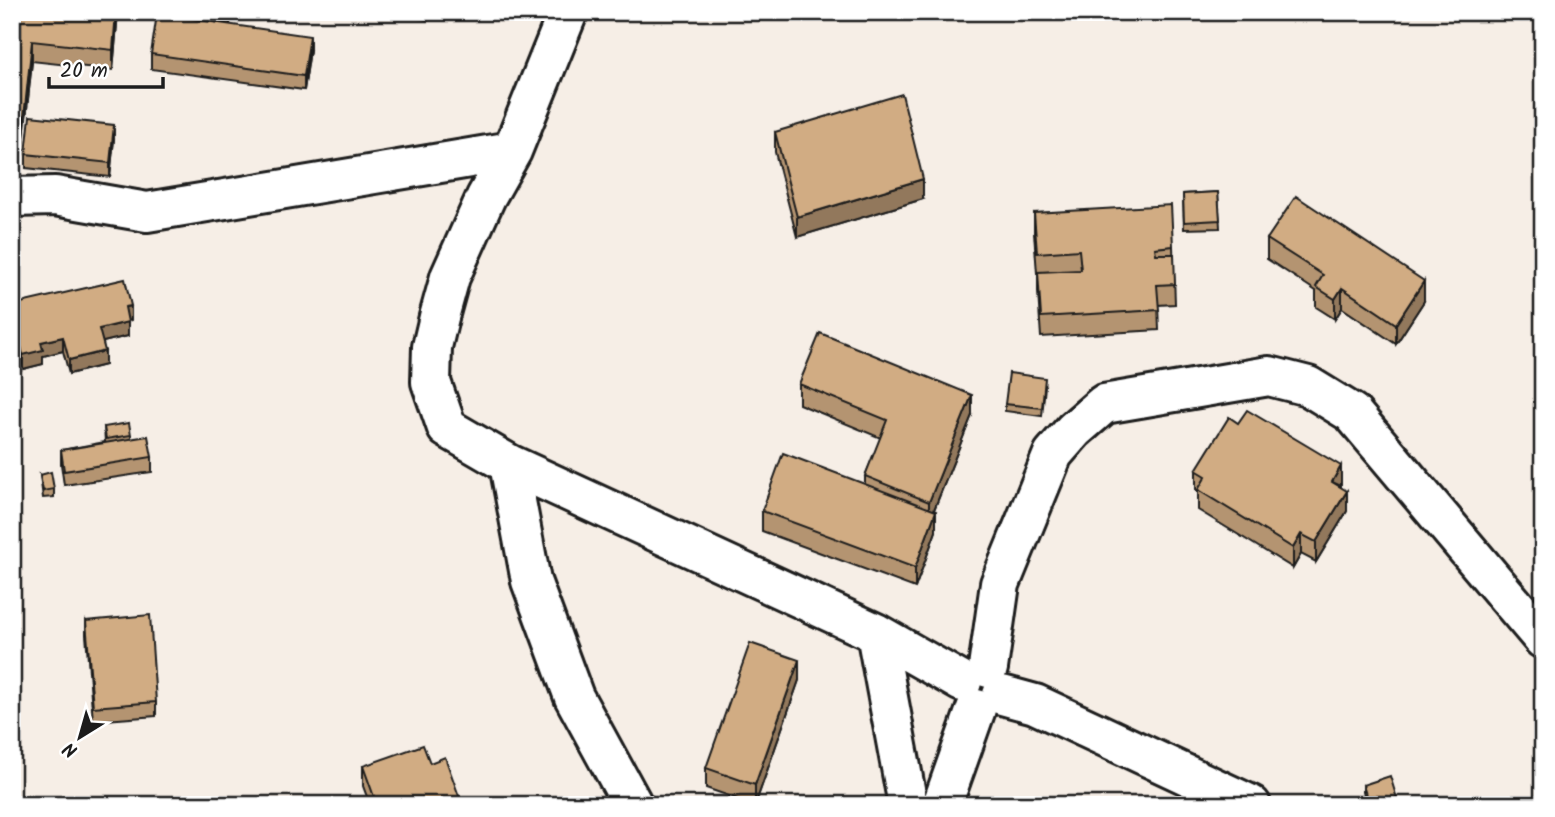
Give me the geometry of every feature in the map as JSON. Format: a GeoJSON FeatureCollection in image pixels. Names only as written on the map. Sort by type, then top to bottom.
{"type":"FeatureCollection","features":[{"type":"Feature","properties":{"kind":"street"},"geometry":{"type":"LineString","coordinates":[[568,12],[512,151],[486,197],[450,277],[432,347],[430,382],[446,428],[509,464],[876,633],[982,688],[1035,704],[1251,805]]}},
{"type":"Feature","properties":{"kind":"street"},"geometry":{"type":"LineString","coordinates":[[12,197],[55,196],[147,212],[512,151]]}},
{"type":"Feature","properties":{"kind":"street"},"geometry":{"type":"LineString","coordinates":[[942,805],[982,688],[1000,584],[1053,454],[1074,430],[1104,404],[1269,376],[1308,386],[1352,413],[1543,639]]}},
{"type":"Feature","properties":{"kind":"street"},"geometry":{"type":"LineString","coordinates":[[509,464],[531,581],[574,697],[634,805]]}},
{"type":"Feature","properties":{"kind":"street"},"geometry":{"type":"LineString","coordinates":[[876,633],[908,805]]}},
{"type":"Feature","properties":{"kind":"building"},"geometry":{"type":"Polygon","coordinates":[[[12,12],[116,12],[113,50],[32,41],[21,146],[12,145],[12,12]]]}},
{"type":"Feature","properties":{"kind":"building"},"geometry":{"type":"Polygon","coordinates":[[[157,14],[310,36],[304,76],[151,54],[157,14]]]}},
{"type":"Feature","properties":{"kind":"building"},"geometry":{"type":"Polygon","coordinates":[[[902,94],[923,179],[797,217],[775,132],[902,94]]]}},
{"type":"Feature","properties":{"kind":"building"},"geometry":{"type":"Polygon","coordinates":[[[30,116],[114,125],[110,163],[26,154],[30,116]]]}},
{"type":"Feature","properties":{"kind":"building"},"geometry":{"type":"Polygon","coordinates":[[[1218,192],[1220,220],[1184,222],[1183,194],[1218,192]]]}},
{"type":"Feature","properties":{"kind":"building"},"geometry":{"type":"Polygon","coordinates":[[[1296,196],[1424,281],[1396,324],[1342,288],[1335,299],[1316,287],[1323,275],[1267,239],[1296,196]]]}},
{"type":"Feature","properties":{"kind":"building"},"geometry":{"type":"Polygon","coordinates":[[[1171,205],[1173,246],[1155,248],[1156,254],[1174,254],[1175,284],[1157,285],[1159,310],[1041,317],[1038,272],[1081,270],[1079,250],[1037,253],[1034,213],[1171,205]]]}},
{"type":"Feature","properties":{"kind":"building"},"geometry":{"type":"Polygon","coordinates":[[[125,279],[131,306],[125,307],[128,322],[99,329],[105,351],[69,360],[63,337],[41,342],[43,350],[23,355],[12,305],[125,279]]]}},
{"type":"Feature","properties":{"kind":"building"},"geometry":{"type":"Polygon","coordinates":[[[12,321],[18,342],[12,344],[12,321]]]}},
{"type":"Feature","properties":{"kind":"building"},"geometry":{"type":"Polygon","coordinates":[[[820,333],[972,395],[929,502],[865,476],[887,420],[799,384],[820,333]]]}},
{"type":"Feature","properties":{"kind":"building"},"geometry":{"type":"Polygon","coordinates":[[[1009,373],[1045,378],[1042,408],[1005,404],[1009,373]]]}},
{"type":"Feature","properties":{"kind":"building"},"geometry":{"type":"Polygon","coordinates":[[[1247,410],[1341,466],[1332,482],[1347,491],[1316,542],[1301,534],[1293,548],[1198,490],[1206,476],[1196,470],[1229,417],[1238,423],[1247,410]]]}},
{"type":"Feature","properties":{"kind":"building"},"geometry":{"type":"Polygon","coordinates":[[[129,423],[131,435],[106,439],[104,427],[129,423]]]}},
{"type":"Feature","properties":{"kind":"building"},"geometry":{"type":"Polygon","coordinates":[[[148,436],[152,457],[64,471],[61,450],[148,436]]]}},
{"type":"Feature","properties":{"kind":"building"},"geometry":{"type":"Polygon","coordinates":[[[783,453],[936,511],[915,568],[762,511],[783,453]]]}},
{"type":"Feature","properties":{"kind":"building"},"geometry":{"type":"Polygon","coordinates":[[[51,472],[54,489],[43,491],[40,475],[51,472]]]}},
{"type":"Feature","properties":{"kind":"building"},"geometry":{"type":"Polygon","coordinates":[[[150,615],[156,702],[93,707],[86,621],[150,615]]]}},
{"type":"Feature","properties":{"kind":"building"},"geometry":{"type":"Polygon","coordinates":[[[750,643],[799,660],[755,785],[706,768],[750,643]]]}},
{"type":"Feature","properties":{"kind":"building"},"geometry":{"type":"Polygon","coordinates":[[[423,745],[430,763],[445,757],[460,799],[451,801],[452,805],[377,805],[363,766],[423,745]]]}},
{"type":"Feature","properties":{"kind":"building"},"geometry":{"type":"Polygon","coordinates":[[[1390,776],[1399,805],[1369,805],[1363,785],[1390,776]]]}}]}
